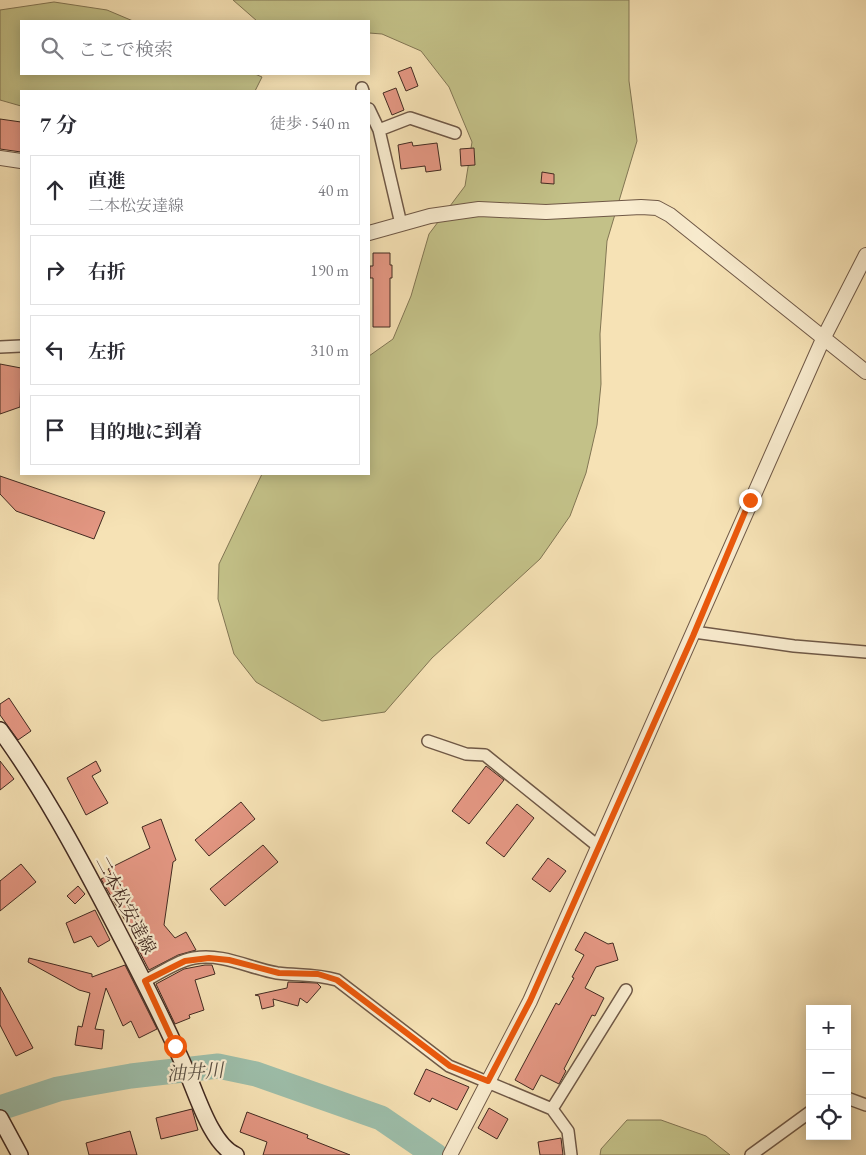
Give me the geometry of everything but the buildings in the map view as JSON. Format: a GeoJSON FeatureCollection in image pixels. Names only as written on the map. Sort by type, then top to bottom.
{"type":"FeatureCollection","features":[{"type":"Feature","properties":{"kind":"main road","name":"二本松安達線"},"geometry":{"type":"LineString","coordinates":[[0,730],[30,772],[64,829],[145,981],[186,1069],[202,1109],[221,1145],[236,1155]]}},
{"type":"Feature","properties":{"kind":"main road"},"geometry":{"type":"LineString","coordinates":[[0,1118],[19,1153]]}},
{"type":"Feature","properties":{"kind":"street"},"geometry":{"type":"LineString","coordinates":[[370,113],[372,120],[379,130],[401,224]]}},
{"type":"Feature","properties":{"kind":"street"},"geometry":{"type":"LineString","coordinates":[[379,130],[410,118],[454,133]]}},
{"type":"Feature","properties":{"kind":"street"},"geometry":{"type":"LineString","coordinates":[[0,158],[20,161]]}},
{"type":"Feature","properties":{"kind":"street"},"geometry":{"type":"LineString","coordinates":[[370,233],[430,216],[479,210],[546,212],[641,207],[657,208],[670,215],[822,339],[866,372]]}},
{"type":"Feature","properties":{"kind":"street"},"geometry":{"type":"LineString","coordinates":[[450,1155],[530,1001],[822,339],[866,255]]}},
{"type":"Feature","properties":{"kind":"street"},"geometry":{"type":"LineString","coordinates":[[0,347],[20,346]]}},
{"type":"Feature","properties":{"kind":"street"},"geometry":{"type":"LineString","coordinates":[[694,632],[794,646],[866,652]]}},
{"type":"Feature","properties":{"kind":"street"},"geometry":{"type":"LineString","coordinates":[[428,741],[466,754],[485,755],[599,847]]}},
{"type":"Feature","properties":{"kind":"street"},"geometry":{"type":"LineString","coordinates":[[145,981],[185,961],[209,958],[229,960],[279,973],[318,974],[337,980],[450,1066],[552,1109],[568,1131],[571,1155]]}},
{"type":"Feature","properties":{"kind":"street"},"geometry":{"type":"LineString","coordinates":[[552,1109],[626,990]]}},
{"type":"Feature","properties":{"kind":"street"},"geometry":{"type":"LineString","coordinates":[[851,1099],[866,1105]]}},
{"type":"Feature","properties":{"kind":"street"},"geometry":{"type":"LineString","coordinates":[[751,1155],[806,1115]]}},
{"type":"Feature","properties":{"kind":"shaded area"},"geometry":{"type":"Polygon","coordinates":[[[233,0],[629,0],[629,81],[637,141],[607,241],[600,334],[601,384],[597,425],[586,473],[570,516],[540,559],[432,658],[385,712],[322,721],[256,682],[234,654],[218,599],[219,564],[262,475],[370,475],[370,355],[393,339],[411,296],[429,234],[465,186],[472,142],[449,87],[421,51],[382,34],[370,33],[370,20],[256,20],[233,0]]]}},
{"type":"Feature","properties":{"kind":"shaded area"},"geometry":{"type":"Polygon","coordinates":[[[54,2],[107,10],[131,20],[20,20],[20,75],[257,75],[262,77],[256,90],[20,90],[20,106],[0,100],[0,10],[54,2]]]}},
{"type":"Feature","properties":{"kind":"shaded area"},"geometry":{"type":"Polygon","coordinates":[[[627,1120],[661,1120],[706,1136],[730,1155],[600,1155],[601,1149],[627,1120]]]}},
{"type":"Feature","properties":{"kind":"waterway","name":"油井川"},"geometry":{"type":"LineString","coordinates":[[0,1108],[58,1089],[131,1076],[218,1066],[256,1074],[381,1118],[435,1155]]}},
{"type":"Feature","properties":{"kind":"route"},"geometry":{"type":"LineString","coordinates":[[175,1046],[145,981],[194,958],[229,960],[268,971],[318,974],[337,980],[450,1066],[488,1081],[530,1001],[693,636],[750,500]]}}]}
